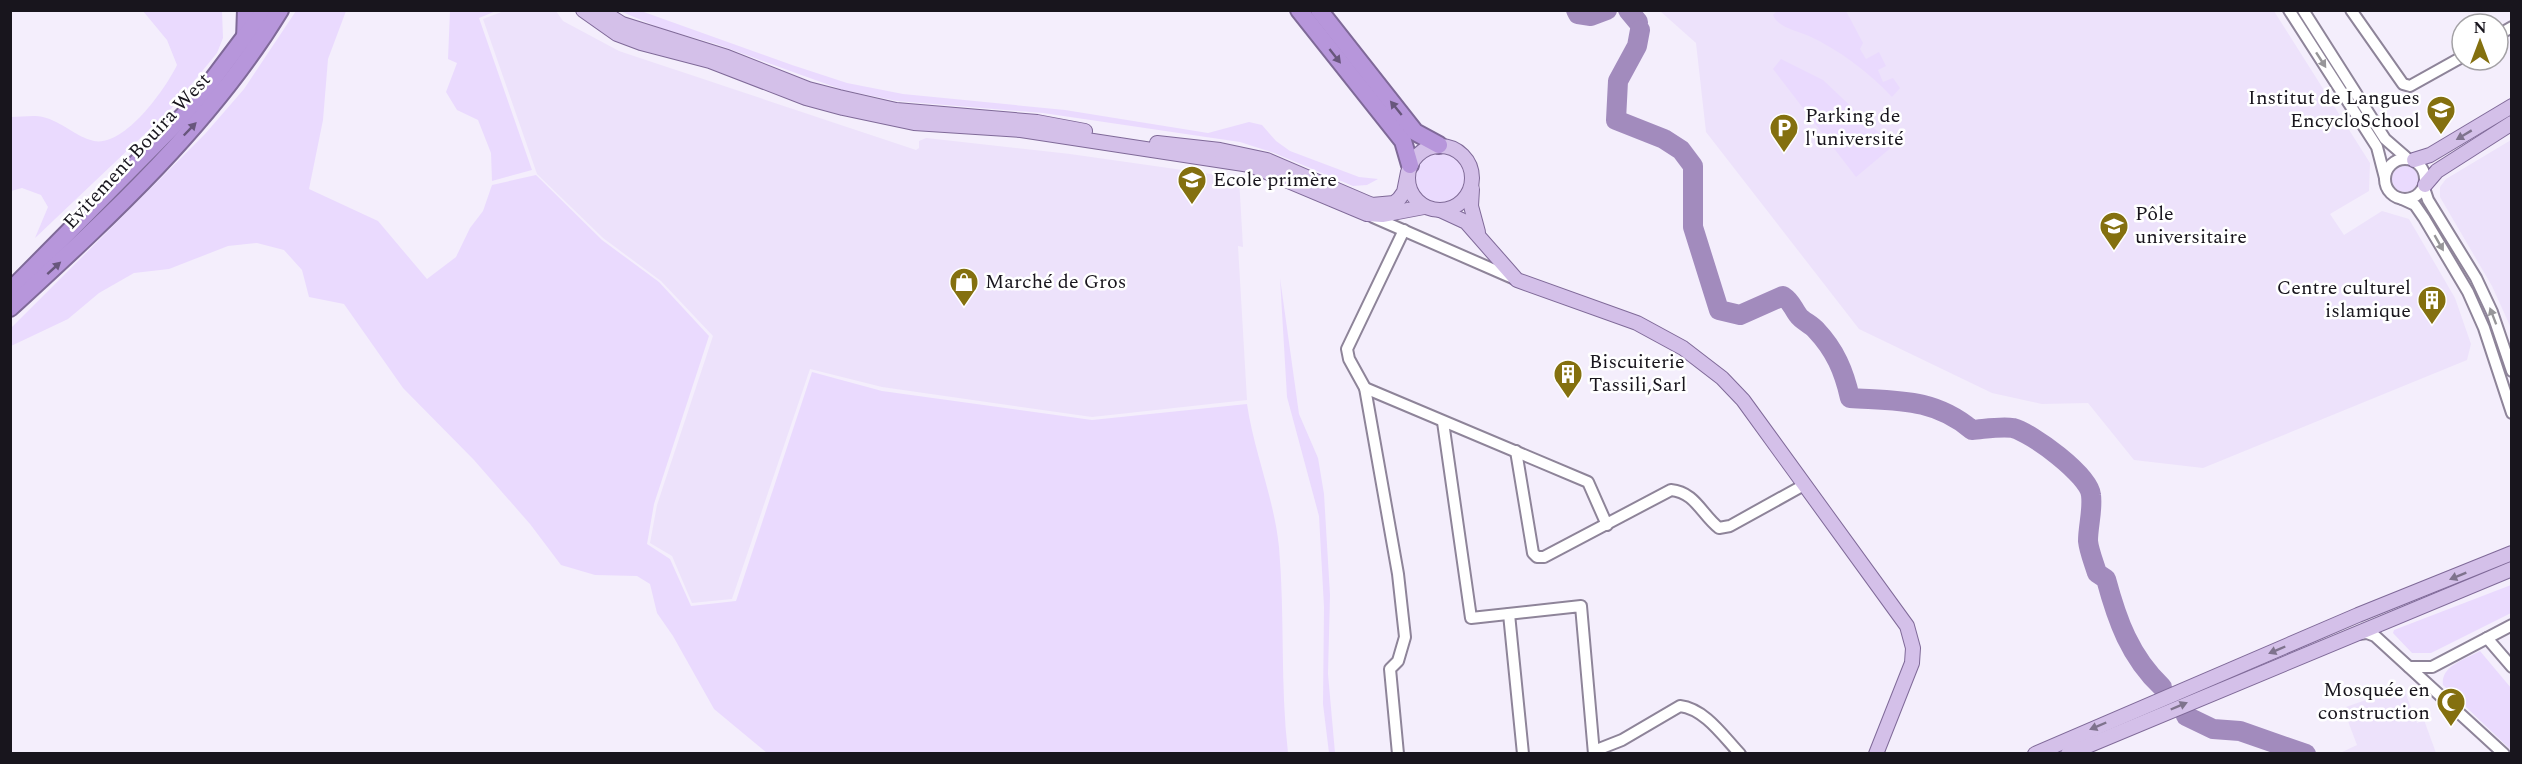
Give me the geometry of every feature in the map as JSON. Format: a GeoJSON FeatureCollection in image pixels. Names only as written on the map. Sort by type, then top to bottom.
{"type":"FeatureCollection","features":[{"type":"Feature","properties":{"kind":"highway"},"geometry":{"type":"LineString","coordinates":[[245,40],[246,10]]}},
{"type":"Feature","properties":{"kind":"highway","name":"Evitement Bouira West"},"geometry":{"type":"LineString","coordinates":[[10,291],[192,107],[245,40],[265,10]]}},
{"type":"Feature","properties":{"kind":"highway","name":"Evitement Bouira West"},"geometry":{"type":"LineString","coordinates":[[10,308],[66,257],[205,114],[243,66],[280,10]]}},
{"type":"Feature","properties":{"kind":"highway"},"geometry":{"type":"LineString","coordinates":[[1299,10],[1403,141],[1409,169]]}},
{"type":"Feature","properties":{"kind":"highway"},"geometry":{"type":"LineString","coordinates":[[1318,10],[1415,132],[1440,146]]}},
{"type":"Feature","properties":{"kind":"main road"},"geometry":{"type":"LineString","coordinates":[[583,10],[617,34],[641,43],[710,61],[806,98],[843,108],[914,123],[1021,130],[1250,165],[1367,214],[1382,215],[1424,207],[1440,210],[1466,222],[1478,234],[1499,263],[1517,280],[1637,323],[1683,348],[1722,378],[1743,400],[1907,626],[1913,648],[1908,677],[1876,753]]}},
{"type":"Feature","properties":{"kind":"main road"},"geometry":{"type":"LineString","coordinates":[[600,10],[622,24],[727,57],[808,89],[839,97],[896,110],[1037,122],[1148,142],[1244,154],[1284,166],[1372,205],[1394,203],[1399,199],[1404,192],[1409,169],[1424,149],[1440,146],[1462,154],[1472,176],[1471,206],[1478,234]]}},
{"type":"Feature","properties":{"kind":"main road"},"geometry":{"type":"LineString","coordinates":[[2411,159],[2430,155],[2511,106]]}},
{"type":"Feature","properties":{"kind":"main road"},"geometry":{"type":"LineString","coordinates":[[2424,187],[2437,171],[2511,123]]}},
{"type":"Feature","properties":{"kind":"main road"},"geometry":{"type":"LineString","coordinates":[[1409,169],[1412,196],[1424,207]]}},
{"type":"Feature","properties":{"kind":"main road"},"geometry":{"type":"LineString","coordinates":[[1440,210],[1451,208],[1467,196],[1472,176]]}},
{"type":"Feature","properties":{"kind":"main road"},"geometry":{"type":"LineString","coordinates":[[2035,753],[2358,615],[2511,553]]}},
{"type":"Feature","properties":{"kind":"main road"},"geometry":{"type":"LineString","coordinates":[[2068,753],[2511,569]]}},
{"type":"Feature","properties":{"kind":"street"},"geometry":{"type":"LineString","coordinates":[[2289,10],[2376,147],[2388,190],[2415,205],[2468,292],[2484,328],[2511,413]]}},
{"type":"Feature","properties":{"kind":"street"},"geometry":{"type":"LineString","coordinates":[[2303,10],[2385,139],[2423,168],[2424,187],[2428,200],[2480,286],[2492,312],[2511,371]]}},
{"type":"Feature","properties":{"kind":"street"},"geometry":{"type":"LineString","coordinates":[[2351,10],[2403,84],[2410,86],[2418,83],[2450,64]]}},
{"type":"Feature","properties":{"kind":"street"},"geometry":{"type":"LineString","coordinates":[[2385,178],[2392,163],[2411,159]]}},
{"type":"Feature","properties":{"kind":"street"},"geometry":{"type":"LineString","coordinates":[[2402,199],[2414,198],[2424,187]]}},
{"type":"Feature","properties":{"kind":"street"},"geometry":{"type":"LineString","coordinates":[[1367,214],[1517,280]]}},
{"type":"Feature","properties":{"kind":"street"},"geometry":{"type":"LineString","coordinates":[[1398,753],[1390,669],[1398,661],[1405,637],[1404,623],[1365,388],[1348,359],[1347,349],[1404,230]]}},
{"type":"Feature","properties":{"kind":"street"},"geometry":{"type":"LineString","coordinates":[[1365,388],[1588,482],[1607,525]]}},
{"type":"Feature","properties":{"kind":"street"},"geometry":{"type":"LineString","coordinates":[[1443,422],[1471,618],[1581,606],[1594,752],[1622,740],[1680,706],[1696,710],[1740,753]]}},
{"type":"Feature","properties":{"kind":"street"},"geometry":{"type":"LineString","coordinates":[[1516,451],[1533,553],[1537,557],[1544,557],[1671,490],[1683,491],[1719,528],[1730,526],[1804,485]]}},
{"type":"Feature","properties":{"kind":"street"},"geometry":{"type":"LineString","coordinates":[[1509,614],[1522,753]]}},
{"type":"Feature","properties":{"kind":"street"},"geometry":{"type":"LineString","coordinates":[[2388,619],[2383,628],[2383,638],[2390,649]]}},
{"type":"Feature","properties":{"kind":"street"},"geometry":{"type":"LineString","coordinates":[[2408,667],[2432,668],[2511,625]]}},
{"type":"Feature","properties":{"kind":"street"},"geometry":{"type":"LineString","coordinates":[[2350,635],[2367,633],[2375,636],[2504,753]]}},
{"type":"Feature","properties":{"kind":"street"},"geometry":{"type":"LineString","coordinates":[[2487,638],[2511,667]]}},
{"type":"Feature","properties":{"kind":"shaded area"},"geometry":{"type":"Polygon","coordinates":[[[1778,10],[1846,11],[1863,43],[1860,49],[1866,59],[1879,52],[1886,66],[1878,70],[1883,82],[1893,78],[1900,88],[1892,97],[1864,70],[1842,55],[1809,36],[1779,23],[1773,15],[1778,10]]]}},
{"type":"Feature","properties":{"kind":"shaded area"},"geometry":{"type":"Polygon","coordinates":[[[143,11],[222,11],[223,38],[217,53],[171,109],[35,238],[48,207],[41,195],[22,188],[11,191],[11,117],[43,117],[94,141],[106,140],[131,126],[154,101],[177,65],[167,40],[143,11]]]}},
{"type":"Feature","properties":{"kind":"shaded area"},"geometry":{"type":"Polygon","coordinates":[[[296,11],[346,11],[328,59],[323,120],[309,189],[378,221],[427,279],[456,257],[470,228],[483,211],[492,185],[536,175],[602,240],[659,282],[709,336],[654,504],[647,544],[670,559],[691,606],[736,601],[812,372],[882,391],[1092,420],[1247,404],[1273,511],[1279,547],[1288,753],[767,753],[714,709],[673,636],[657,613],[650,584],[637,576],[595,575],[561,565],[530,524],[474,460],[403,388],[344,304],[309,297],[302,270],[284,250],[257,243],[228,246],[169,269],[134,273],[99,293],[68,319],[11,346],[11,328],[205,134],[244,89],[296,11]]]}},
{"type":"Feature","properties":{"kind":"shaded area"},"geometry":{"type":"Polygon","coordinates":[[[450,11],[496,11],[479,18],[532,170],[492,181],[491,153],[478,120],[457,110],[446,92],[457,63],[448,59],[450,11]]]}},
{"type":"Feature","properties":{"kind":"shaded area","name":"Marché de Gros"},"geometry":{"type":"Polygon","coordinates":[[[504,11],[556,11],[563,21],[619,51],[916,150],[919,148],[919,141],[926,138],[1070,154],[1239,178],[1243,247],[1238,246],[1247,400],[1092,417],[882,387],[810,369],[732,599],[692,603],[672,556],[650,543],[657,505],[713,336],[661,281],[603,238],[537,174],[483,19],[504,11]]]}},
{"type":"Feature","properties":{"kind":"shaded area"},"geometry":{"type":"Polygon","coordinates":[[[620,11],[641,11],[847,83],[903,94],[1065,110],[1208,133],[1249,122],[1262,125],[1276,141],[1290,151],[1359,177],[1378,179],[1367,185],[1353,186],[1274,153],[1240,142],[1043,113],[897,101],[843,90],[716,44],[660,28],[620,11]]]}},
{"type":"Feature","properties":{"kind":"shaded area","name":"Pôle universitaire"},"geometry":{"type":"Polygon","coordinates":[[[1660,11],[2274,11],[2370,163],[2369,191],[2330,214],[2344,235],[2382,211],[2409,219],[2455,298],[2471,344],[2467,360],[2203,468],[2134,460],[2088,403],[2042,404],[1992,393],[1859,329],[1706,132],[1696,43],[1660,11]]]}},
{"type":"Feature","properties":{"kind":"shaded area"},"geometry":{"type":"Polygon","coordinates":[[[1781,59],[1823,80],[1893,146],[1856,177],[1773,69],[1781,59]]]}},
{"type":"Feature","properties":{"kind":"shaded area"},"geometry":{"type":"Polygon","coordinates":[[[2511,140],[2511,328],[2492,286],[2440,197],[2440,187],[2446,179],[2511,140]]]}},
{"type":"Feature","properties":{"kind":"shaded area"},"geometry":{"type":"Polygon","coordinates":[[[1435,154],[1445,154],[1460,164],[1464,178],[1460,192],[1454,198],[1445,202],[1435,202],[1420,192],[1416,183],[1416,173],[1426,158],[1435,154]]]}},
{"type":"Feature","properties":{"kind":"shaded area"},"geometry":{"type":"Polygon","coordinates":[[[2405,166],[2414,170],[2418,179],[2414,188],[2405,192],[2396,188],[2392,179],[2396,170],[2405,166]]]}},
{"type":"Feature","properties":{"kind":"shaded area"},"geometry":{"type":"Polygon","coordinates":[[[1280,278],[1299,414],[1318,458],[1324,494],[1330,595],[1328,674],[1335,753],[1329,753],[1323,704],[1324,607],[1319,516],[1287,397],[1280,278]]]}},
{"type":"Feature","properties":{"kind":"shaded area"},"geometry":{"type":"Polygon","coordinates":[[[2511,585],[2511,613],[2431,653],[2412,653],[2393,633],[2394,630],[2511,585]]]}},
{"type":"Feature","properties":{"kind":"shaded area"},"geometry":{"type":"Polygon","coordinates":[[[2480,651],[2511,688],[2511,750],[2443,685],[2443,678],[2450,668],[2480,651]]]}},
{"type":"Feature","properties":{"kind":"shaded area"},"geometry":{"type":"Polygon","coordinates":[[[2403,687],[2417,723],[2424,720],[2436,753],[2340,753],[2357,745],[2343,708],[2403,687]]]}},
{"type":"Feature","properties":{"kind":"waterway"},"geometry":{"type":"LineString","coordinates":[[1576,10],[1578,14],[1591,16],[1607,10]]}},
{"type":"Feature","properties":{"kind":"waterway"},"geometry":{"type":"LineString","coordinates":[[1628,10],[1638,22]]}},
{"type":"Feature","properties":{"kind":"waterway"},"geometry":{"type":"LineString","coordinates":[[1640,30],[1637,46],[1618,81],[1616,120],[1664,139],[1681,150],[1693,166],[1693,227],[1719,310],[1740,315],[1783,296],[1800,317],[1823,338],[1834,353],[1842,370],[1850,398],[1914,403],[1944,412],[1972,430],[2013,428],[2046,446],[2070,466],[2081,477],[2091,495],[2088,541],[2097,573],[2106,579],[2120,623],[2133,650],[2162,687]]}},
{"type":"Feature","properties":{"kind":"waterway"},"geometry":{"type":"LineString","coordinates":[[2186,716],[2213,729],[2240,731],[2306,754]]}},
{"type":"Feature","properties":{"kind":"place","name":"Institut de Langues EncycloSchool"},"geometry":{"type":"Point","coordinates":[2441,136]}},
{"type":"Feature","properties":{"kind":"place","name":"Parking de l'université"},"geometry":{"type":"Point","coordinates":[1784,154]}},
{"type":"Feature","properties":{"kind":"place","name":"Ecole primère"},"geometry":{"type":"Point","coordinates":[1192,206]}},
{"type":"Feature","properties":{"kind":"place","name":"Pôle universitaire"},"geometry":{"type":"Point","coordinates":[2114,252]}},
{"type":"Feature","properties":{"kind":"place","name":"Marché de Gros"},"geometry":{"type":"Point","coordinates":[964,308]}},
{"type":"Feature","properties":{"kind":"place","name":"Centre culturel islamique"},"geometry":{"type":"Point","coordinates":[2432,326]}},
{"type":"Feature","properties":{"kind":"place","name":"Biscuiterie Tassili,Sarl"},"geometry":{"type":"Point","coordinates":[1568,400]}},
{"type":"Feature","properties":{"kind":"place","name":"Mosquée en construction"},"geometry":{"type":"Point","coordinates":[2451,728]}}]}
